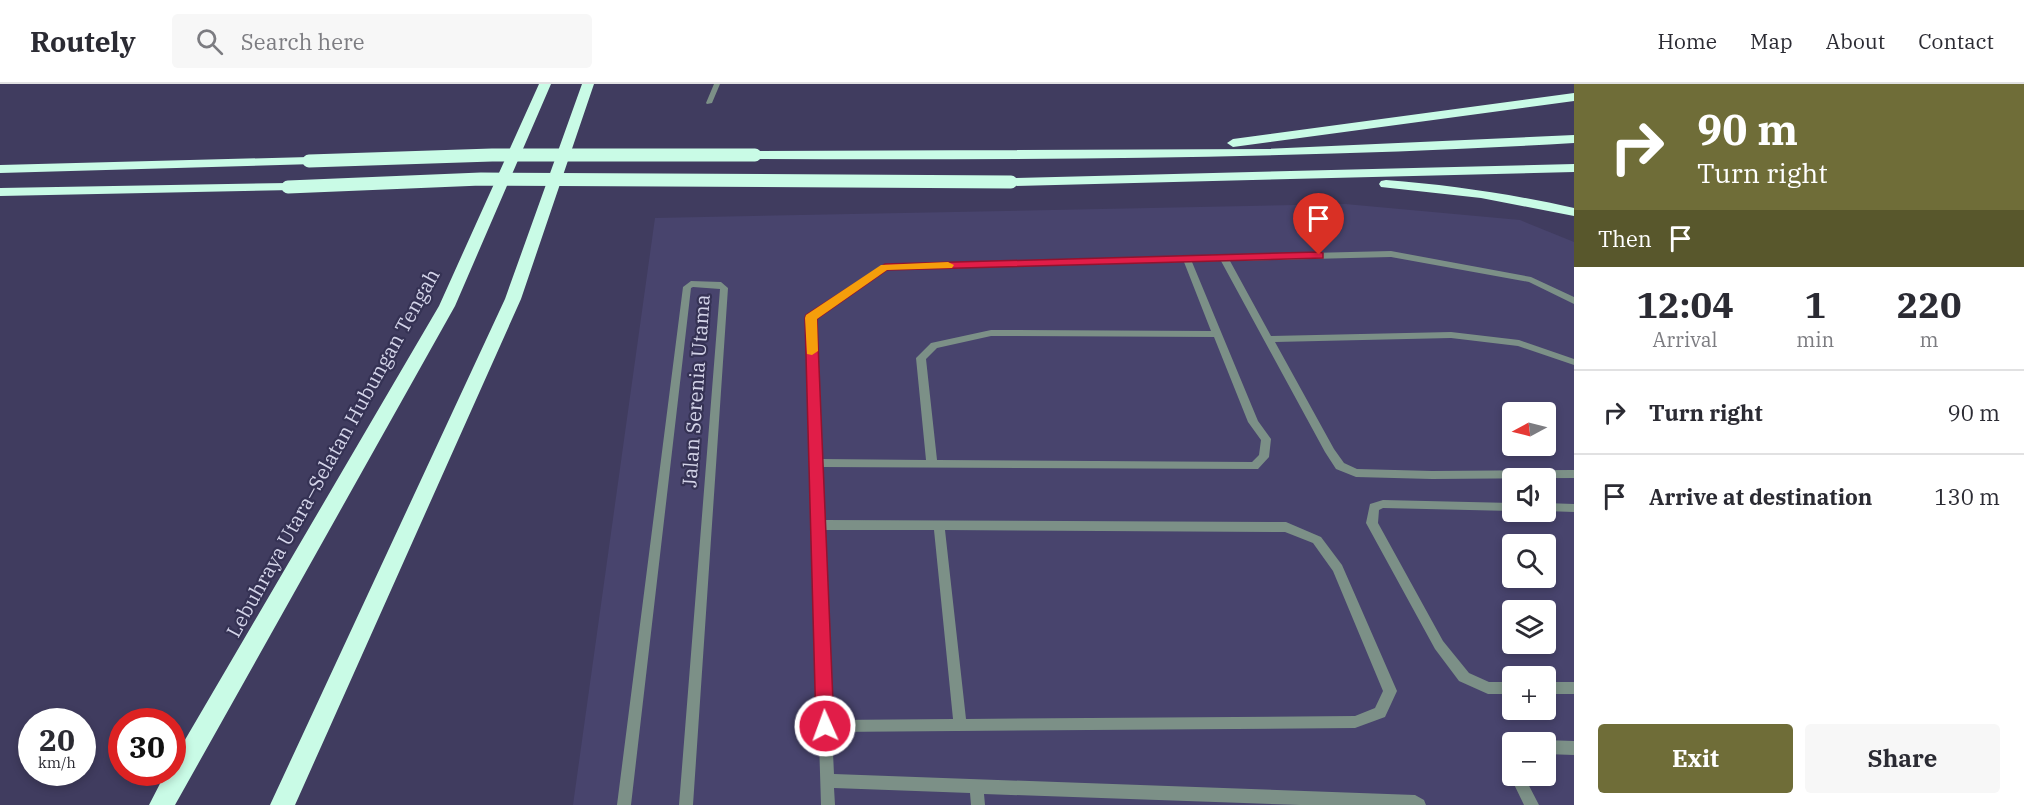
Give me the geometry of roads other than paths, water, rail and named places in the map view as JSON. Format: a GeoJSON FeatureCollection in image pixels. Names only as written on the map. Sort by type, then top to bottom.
{"type":"FeatureCollection","features":[{"type":"Feature","properties":{"kind":"highway","name":"Lebuhraya Utara–Selatan Hubungan Tengah"},"geometry":{"type":"LineString","coordinates":[[161,805],[447,306],[545,84]]}},
{"type":"Feature","properties":{"kind":"highway"},"geometry":{"type":"LineString","coordinates":[[282,805],[513,299],[588,84]]}},
{"type":"Feature","properties":{"kind":"highway"},"geometry":{"type":"LineString","coordinates":[[1145,155],[1472,109],[1574,98]]}},
{"type":"Feature","properties":{"kind":"highway"},"geometry":{"type":"LineString","coordinates":[[0,169],[492,155],[1145,155],[1495,145],[1574,139]]}},
{"type":"Feature","properties":{"kind":"highway"},"geometry":{"type":"LineString","coordinates":[[0,192],[288,187],[481,179],[1011,182],[1574,168]]}},
{"type":"Feature","properties":{"kind":"highway"},"geometry":{"type":"LineString","coordinates":[[1282,177],[1427,187],[1544,204],[1574,212]]}},
{"type":"Feature","properties":{"kind":"street"},"geometry":{"type":"LineString","coordinates":[[709,102],[717,84]]}},
{"type":"Feature","properties":{"kind":"street"},"geometry":{"type":"LineString","coordinates":[[828,805],[811,318],[885,267],[1391,254],[1531,280],[1574,301]]}},
{"type":"Feature","properties":{"kind":"street"},"geometry":{"type":"LineString","coordinates":[[1224,258],[1330,452],[1340,466],[1356,473],[1574,474]]}},
{"type":"Feature","properties":{"kind":"street"},"geometry":{"type":"LineString","coordinates":[[816,463],[1254,466],[1264,457],[1266,439],[1253,422],[1187,259]]}},
{"type":"Feature","properties":{"kind":"street","name":"Jalan Serenia Utama"},"geometry":{"type":"LineString","coordinates":[[624,805],[687,287],[692,284],[721,285],[724,288],[686,805]]}},
{"type":"Feature","properties":{"kind":"street"},"geometry":{"type":"LineString","coordinates":[[932,464],[921,358],[934,345],[991,333],[1217,334]]}},
{"type":"Feature","properties":{"kind":"street"},"geometry":{"type":"LineString","coordinates":[[1268,339],[1450,335],[1520,343],[1574,362]]}},
{"type":"Feature","properties":{"kind":"street"},"geometry":{"type":"LineString","coordinates":[[1502,507],[1383,504],[1374,507],[1372,523],[1439,645],[1464,677],[1488,688],[1502,688]]}},
{"type":"Feature","properties":{"kind":"street"},"geometry":{"type":"LineString","coordinates":[[1556,507],[1574,508]]}},
{"type":"Feature","properties":{"kind":"street"},"geometry":{"type":"LineString","coordinates":[[818,525],[1286,527],[1317,540],[1338,568],[1390,691],[1380,714],[1355,722],[825,726]]}},
{"type":"Feature","properties":{"kind":"street"},"geometry":{"type":"LineString","coordinates":[[939,526],[960,726]]}},
{"type":"Feature","properties":{"kind":"street"},"geometry":{"type":"LineString","coordinates":[[1556,688],[1574,688]]}},
{"type":"Feature","properties":{"kind":"street"},"geometry":{"type":"LineString","coordinates":[[1556,747],[1574,748]]}},
{"type":"Feature","properties":{"kind":"street"},"geometry":{"type":"LineString","coordinates":[[827,781],[1415,802],[1419,805]]}},
{"type":"Feature","properties":{"kind":"street"},"geometry":{"type":"LineString","coordinates":[[976,786],[978,805]]}},
{"type":"Feature","properties":{"kind":"street"},"geometry":{"type":"LineString","coordinates":[[1522,786],[1532,805]]}}]}
